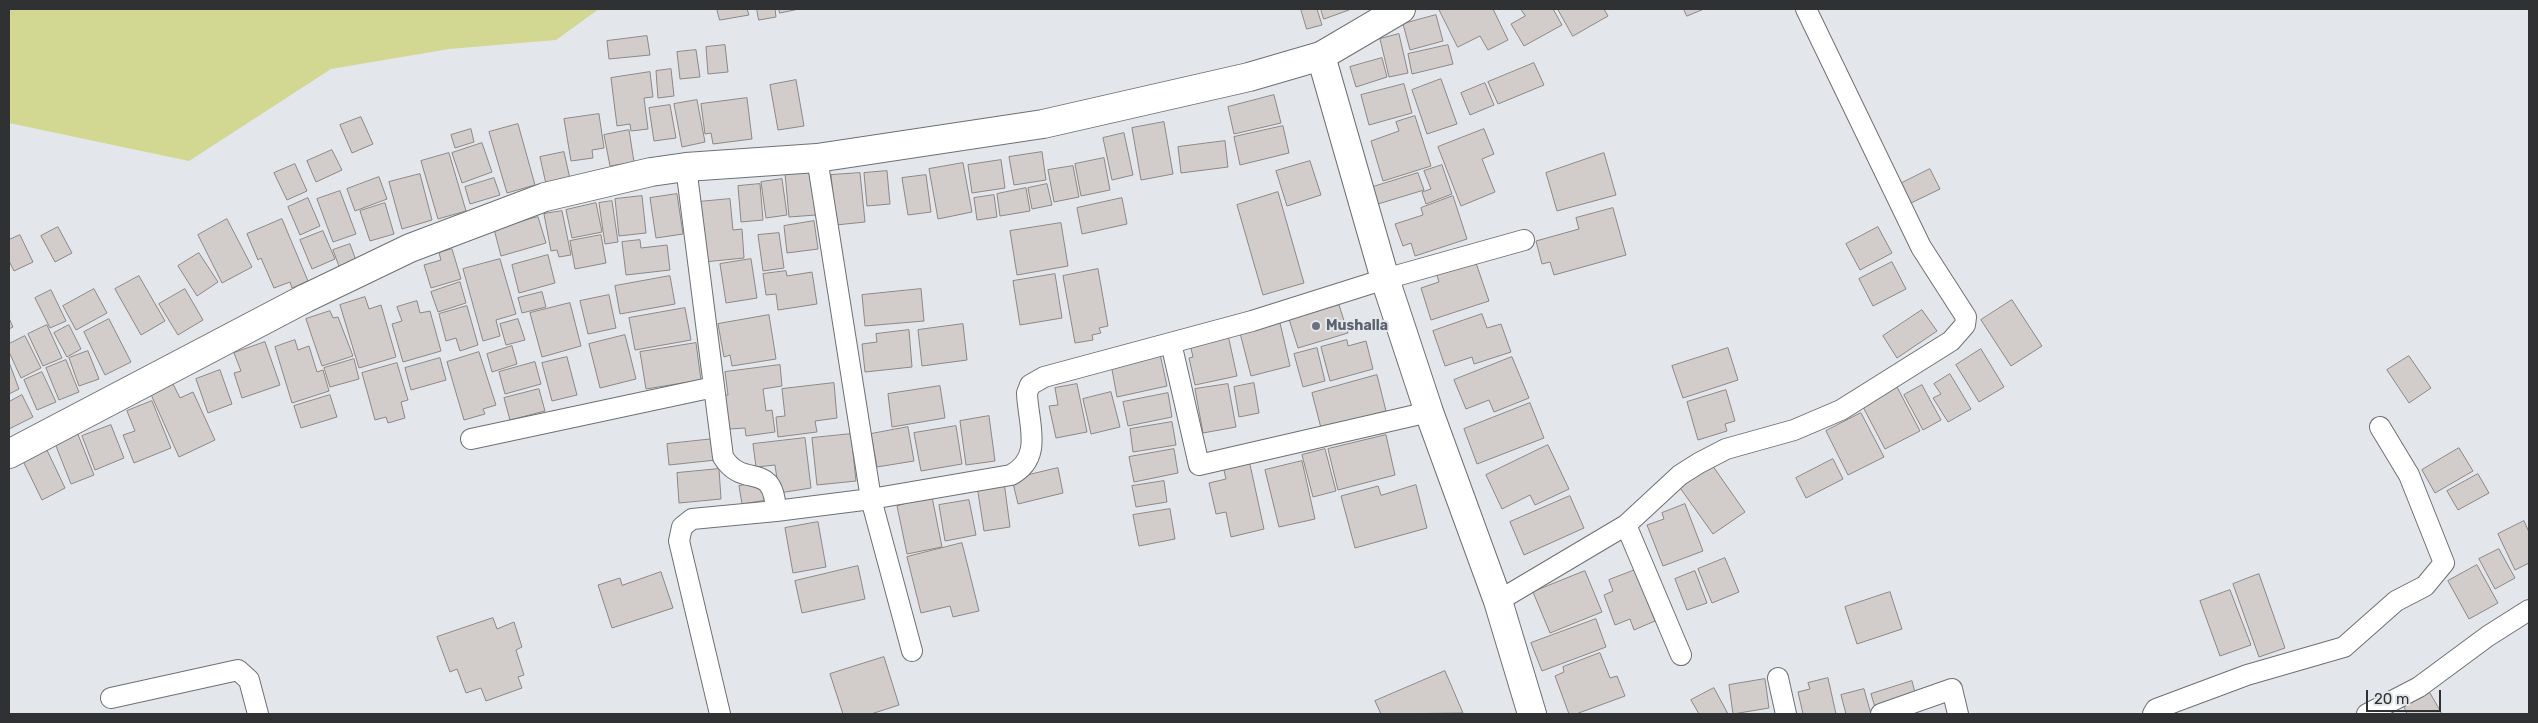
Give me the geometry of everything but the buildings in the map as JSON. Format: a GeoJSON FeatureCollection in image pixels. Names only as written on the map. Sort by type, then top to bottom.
{"type":"FeatureCollection","features":[{"type":"Feature","properties":{"kind":"street"},"geometry":{"type":"LineString","coordinates":[[9,454],[306,298],[410,248],[545,197],[595,183],[686,167],[818,158],[1043,124],[1249,77],[1321,56],[1401,9]]}},
{"type":"Feature","properties":{"kind":"street"},"geometry":{"type":"LineString","coordinates":[[1498,601],[1626,525],[1680,475],[1726,449],[1794,430],[1841,410],[1951,341],[1965,325],[1966,317],[1921,247],[1806,9]]}},
{"type":"Feature","properties":{"kind":"street"},"geometry":{"type":"LineString","coordinates":[[1321,56],[1385,279],[1429,412],[1498,601],[1532,714]]}},
{"type":"Feature","properties":{"kind":"street"},"geometry":{"type":"LineString","coordinates":[[818,158],[871,499],[912,651]]}},
{"type":"Feature","properties":{"kind":"street"},"geometry":{"type":"LineString","coordinates":[[686,167],[723,457],[736,472],[767,480],[772,486],[775,496],[776,511]]}},
{"type":"Feature","properties":{"kind":"street"},"geometry":{"type":"LineString","coordinates":[[720,714],[679,537],[682,527],[692,518],[776,511],[871,499],[1011,475],[1028,462],[1032,451],[1027,393],[1030,385],[1044,377],[1252,321],[1385,279],[1524,240]]}},
{"type":"Feature","properties":{"kind":"street"},"geometry":{"type":"LineString","coordinates":[[1171,343],[1199,465],[1429,412]]}},
{"type":"Feature","properties":{"kind":"street"},"geometry":{"type":"LineString","coordinates":[[471,439],[714,387]]}},
{"type":"Feature","properties":{"kind":"street"},"geometry":{"type":"LineString","coordinates":[[2153,714],[2156,709],[2247,675],[2344,647],[2396,601],[2425,586],[2444,563],[2409,475],[2380,427]]}},
{"type":"Feature","properties":{"kind":"street"},"geometry":{"type":"LineString","coordinates":[[1626,525],[1681,655]]}},
{"type":"Feature","properties":{"kind":"street"},"geometry":{"type":"LineString","coordinates":[[2367,714],[2419,687],[2488,636],[2529,610]]}},
{"type":"Feature","properties":{"kind":"street"},"geometry":{"type":"LineString","coordinates":[[111,698],[238,670],[249,680],[258,714]]}},
{"type":"Feature","properties":{"kind":"street"},"geometry":{"type":"LineString","coordinates":[[1778,678],[1786,714]]}},
{"type":"Feature","properties":{"kind":"street"},"geometry":{"type":"LineString","coordinates":[[1881,714],[1952,689],[1958,714]]}},
{"type":"Feature","properties":{"kind":"green space"},"geometry":{"type":"Polygon","coordinates":[[[9,9],[599,9],[556,40],[449,49],[331,69],[189,161],[9,123],[9,9]]]}},
{"type":"Feature","properties":{"kind":"place","name":"Mushalla"},"geometry":{"type":"Point","coordinates":[1316,326]}}]}
